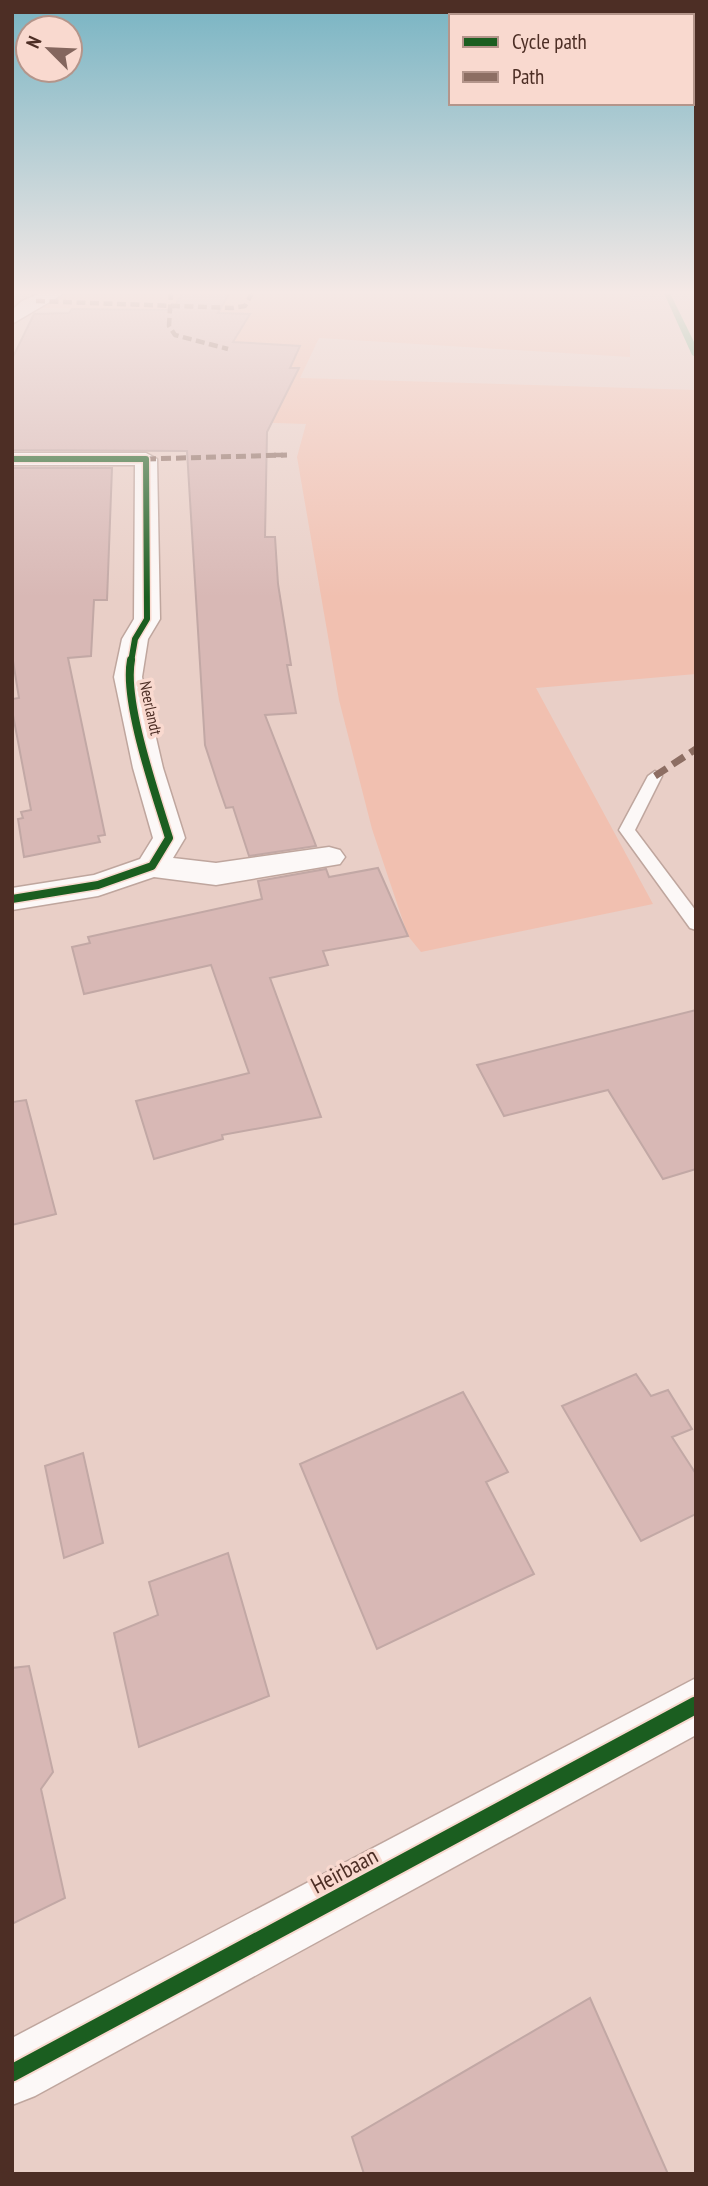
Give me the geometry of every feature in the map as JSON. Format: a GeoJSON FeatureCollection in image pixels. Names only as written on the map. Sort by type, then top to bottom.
{"type":"FeatureCollection","features":[{"type":"Feature","properties":{"kind":"street","name":"Neerlandt"},"geometry":{"type":"LineString","coordinates":[[12,459],[146,459],[148,619],[135,639],[128,677],[148,768],[169,838],[152,866]]}},
{"type":"Feature","properties":{"kind":"street"},"geometry":{"type":"LineString","coordinates":[[12,899],[98,885],[152,866],[216,874],[328,857]]}},
{"type":"Feature","properties":{"kind":"street","name":"Heirbaan"},"geometry":{"type":"LineString","coordinates":[[12,2073],[696,1705]]}},
{"type":"Feature","properties":{"kind":"lane"},"geometry":{"type":"LineString","coordinates":[[655,776],[627,830],[696,924]]}},
{"type":"Feature","properties":{"kind":"shaded area"},"geometry":{"type":"Polygon","coordinates":[[[201,393],[696,393],[696,674],[536,688],[653,904],[421,952],[408,936],[372,829],[339,700],[297,457],[306,424],[218,421],[201,393]]]}},
{"type":"Feature","properties":{"kind":"building"},"geometry":{"type":"Polygon","coordinates":[[[12,393],[286,393],[267,432],[265,537],[275,537],[278,584],[291,665],[287,665],[296,713],[265,715],[316,846],[249,856],[233,807],[226,808],[218,785],[205,745],[187,451],[12,450],[12,393]]]}},
{"type":"Feature","properties":{"kind":"building"},"geometry":{"type":"Polygon","coordinates":[[[12,468],[112,468],[107,600],[94,600],[91,656],[68,658],[105,835],[98,836],[100,842],[24,857],[18,819],[23,818],[21,812],[31,810],[12,710],[12,699],[19,698],[12,655],[12,468]]]}},
{"type":"Feature","properties":{"kind":"building"},"geometry":{"type":"Polygon","coordinates":[[[378,868],[408,936],[323,951],[328,965],[270,978],[321,1117],[222,1135],[223,1139],[154,1159],[136,1101],[249,1073],[211,965],[84,994],[72,947],[90,943],[88,937],[262,899],[258,881],[326,869],[329,877],[378,868]]]}},
{"type":"Feature","properties":{"kind":"building"},"geometry":{"type":"Polygon","coordinates":[[[696,1010],[696,1169],[663,1179],[608,1090],[504,1116],[477,1065],[696,1010]]]}},
{"type":"Feature","properties":{"kind":"building"},"geometry":{"type":"Polygon","coordinates":[[[26,1100],[56,1214],[12,1225],[12,1102],[26,1100]]]}},
{"type":"Feature","properties":{"kind":"building"},"geometry":{"type":"Polygon","coordinates":[[[636,1374],[651,1396],[668,1390],[692,1429],[672,1437],[696,1474],[696,1514],[641,1541],[562,1406],[636,1374]]]}},
{"type":"Feature","properties":{"kind":"building"},"geometry":{"type":"Polygon","coordinates":[[[463,1392],[508,1472],[486,1482],[534,1574],[377,1649],[300,1464],[463,1392]]]}},
{"type":"Feature","properties":{"kind":"building"},"geometry":{"type":"Polygon","coordinates":[[[83,1453],[103,1543],[64,1558],[45,1466],[83,1453]]]}},
{"type":"Feature","properties":{"kind":"building"},"geometry":{"type":"Polygon","coordinates":[[[228,1553],[269,1696],[139,1747],[114,1633],[158,1615],[149,1582],[228,1553]]]}},
{"type":"Feature","properties":{"kind":"building"},"geometry":{"type":"Polygon","coordinates":[[[29,1666],[53,1772],[41,1789],[65,1898],[12,1924],[12,1668],[29,1666]]]}},
{"type":"Feature","properties":{"kind":"building"},"geometry":{"type":"Polygon","coordinates":[[[590,1998],[668,2174],[364,2174],[352,2137],[590,1998]]]}},
{"type":"Feature","properties":{"kind":"marked path"},"geometry":{"type":"LineString","coordinates":[[146,459],[287,455]]}},
{"type":"Feature","properties":{"kind":"marked path"},"geometry":{"type":"LineString","coordinates":[[655,776],[696,749]]}},
{"type":"Feature","properties":{"kind":"cycle path"},"geometry":{"type":"LineString","coordinates":[[12,459],[146,459],[147,619],[135,639],[128,677],[148,768],[169,838],[152,866],[98,885],[12,899]]}},
{"type":"Feature","properties":{"kind":"cycle path"},"geometry":{"type":"LineString","coordinates":[[12,2073],[696,1705]]}}]}
